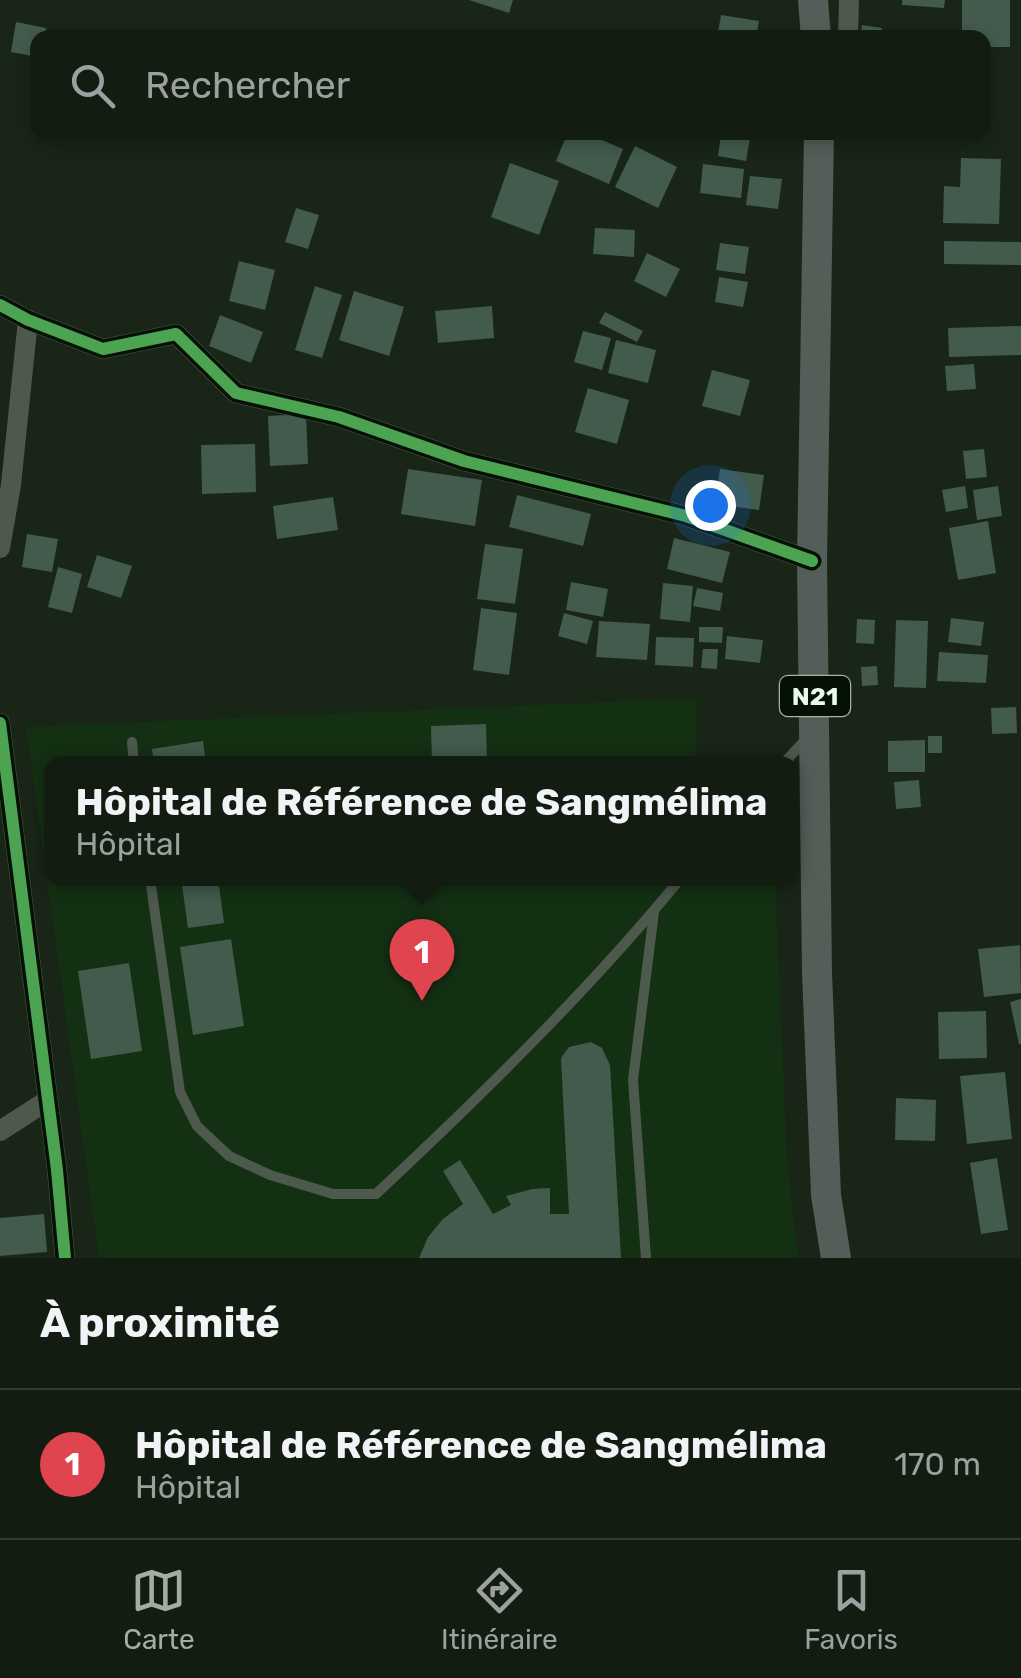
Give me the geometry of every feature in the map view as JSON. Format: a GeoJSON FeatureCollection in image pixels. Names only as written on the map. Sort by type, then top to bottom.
{"type":"FeatureCollection","features":[{"type":"Feature","properties":{"kind":"main road"},"geometry":{"type":"LineString","coordinates":[[814,0],[816,30]]}},
{"type":"Feature","properties":{"kind":"main road","name":"N21"},"geometry":{"type":"LineString","coordinates":[[819,140],[812,561],[817,973],[826,1195],[836,1258]]}},
{"type":"Feature","properties":{"kind":"street"},"geometry":{"type":"LineString","coordinates":[[848,30],[849,0]]}},
{"type":"Feature","properties":{"kind":"street"},"geometry":{"type":"LineString","coordinates":[[0,306],[103,349],[176,334],[236,393],[340,418],[464,461],[686,516],[812,561]]}},
{"type":"Feature","properties":{"kind":"street"},"geometry":{"type":"LineString","coordinates":[[0,548],[12,484],[28,320]]}},
{"type":"Feature","properties":{"kind":"street"},"geometry":{"type":"LineString","coordinates":[[0,723],[65,1258]]}},
{"type":"Feature","properties":{"kind":"street"},"geometry":{"type":"LineString","coordinates":[[0,1131],[48,1100]]}},
{"type":"Feature","properties":{"kind":"lane"},"geometry":{"type":"LineString","coordinates":[[791,756],[815,730]]}},
{"type":"Feature","properties":{"kind":"lane"},"geometry":{"type":"LineString","coordinates":[[132,742],[133,756]]}},
{"type":"Feature","properties":{"kind":"lane"},"geometry":{"type":"LineString","coordinates":[[151,886],[180,1092],[197,1126],[229,1156],[270,1175],[333,1194],[376,1194],[474,1098],[674,886]]}},
{"type":"Feature","properties":{"kind":"lane"},"geometry":{"type":"LineString","coordinates":[[646,1258],[633,1080],[654,911]]}},
{"type":"Feature","properties":{"kind":"shaded area"},"geometry":{"type":"Polygon","coordinates":[[[697,698],[695,756],[44,756],[44,858],[26,727],[697,698]]]}},
{"type":"Feature","properties":{"kind":"shaded area"},"geometry":{"type":"Polygon","coordinates":[[[48,886],[775,886],[787,1158],[798,1258],[99,1258],[48,886]]]}},
{"type":"Feature","properties":{"kind":"building"},"geometry":{"type":"Polygon","coordinates":[[[469,0],[513,0],[509,13],[469,0]]]}},
{"type":"Feature","properties":{"kind":"building"},"geometry":{"type":"Polygon","coordinates":[[[902,0],[945,0],[944,8],[902,5],[902,0]]]}},
{"type":"Feature","properties":{"kind":"building"},"geometry":{"type":"Polygon","coordinates":[[[962,0],[1010,0],[1010,47],[991,47],[991,30],[962,30],[962,0]]]}},
{"type":"Feature","properties":{"kind":"building"},"geometry":{"type":"Polygon","coordinates":[[[721,15],[759,21],[757,30],[718,30],[721,15]]]}},
{"type":"Feature","properties":{"kind":"building"},"geometry":{"type":"Polygon","coordinates":[[[16,22],[46,28],[30,30],[30,56],[11,52],[16,22]]]}},
{"type":"Feature","properties":{"kind":"building"},"geometry":{"type":"Polygon","coordinates":[[[862,25],[882,28],[882,30],[861,30],[862,25]]]}},
{"type":"Feature","properties":{"kind":"building"},"geometry":{"type":"Polygon","coordinates":[[[565,140],[602,140],[623,149],[609,184],[556,161],[565,140]]]}},
{"type":"Feature","properties":{"kind":"building"},"geometry":{"type":"Polygon","coordinates":[[[720,140],[750,140],[746,161],[718,156],[720,140]]]}},
{"type":"Feature","properties":{"kind":"building"},"geometry":{"type":"Polygon","coordinates":[[[635,146],[677,167],[658,208],[615,187],[635,146]]]}},
{"type":"Feature","properties":{"kind":"building"},"geometry":{"type":"Polygon","coordinates":[[[961,158],[1001,159],[999,224],[943,223],[944,186],[960,187],[961,158]]]}},
{"type":"Feature","properties":{"kind":"building"},"geometry":{"type":"Polygon","coordinates":[[[510,163],[559,181],[539,235],[491,217],[510,163]]]}},
{"type":"Feature","properties":{"kind":"building"},"geometry":{"type":"Polygon","coordinates":[[[703,164],[744,169],[741,198],[700,193],[703,164]]]}},
{"type":"Feature","properties":{"kind":"building"},"geometry":{"type":"Polygon","coordinates":[[[750,176],[782,179],[778,209],[746,205],[750,176]]]}},
{"type":"Feature","properties":{"kind":"building"},"geometry":{"type":"Polygon","coordinates":[[[296,208],[319,215],[308,249],[285,242],[296,208]]]}},
{"type":"Feature","properties":{"kind":"building"},"geometry":{"type":"Polygon","coordinates":[[[595,228],[635,230],[634,257],[593,254],[595,228]]]}},
{"type":"Feature","properties":{"kind":"building"},"geometry":{"type":"Polygon","coordinates":[[[944,241],[1021,242],[1021,265],[944,264],[944,241]]]}},
{"type":"Feature","properties":{"kind":"building"},"geometry":{"type":"Polygon","coordinates":[[[720,243],[749,247],[745,274],[716,270],[720,243]]]}},
{"type":"Feature","properties":{"kind":"building"},"geometry":{"type":"Polygon","coordinates":[[[647,253],[680,269],[666,297],[634,281],[647,253]]]}},
{"type":"Feature","properties":{"kind":"building"},"geometry":{"type":"Polygon","coordinates":[[[239,261],[275,270],[265,310],[229,301],[239,261]]]}},
{"type":"Feature","properties":{"kind":"building"},"geometry":{"type":"Polygon","coordinates":[[[719,277],[748,282],[743,307],[715,302],[719,277]]]}},
{"type":"Feature","properties":{"kind":"building"},"geometry":{"type":"Polygon","coordinates":[[[315,286],[342,295],[322,358],[295,350],[315,286]]]}},
{"type":"Feature","properties":{"kind":"building"},"geometry":{"type":"Polygon","coordinates":[[[354,291],[404,307],[389,356],[339,340],[354,291]]]}},
{"type":"Feature","properties":{"kind":"building"},"geometry":{"type":"Polygon","coordinates":[[[492,306],[494,338],[438,343],[435,311],[492,306]]]}},
{"type":"Feature","properties":{"kind":"building"},"geometry":{"type":"Polygon","coordinates":[[[605,312],[643,331],[637,342],[599,323],[605,312]]]}},
{"type":"Feature","properties":{"kind":"building"},"geometry":{"type":"Polygon","coordinates":[[[220,315],[263,332],[251,363],[209,346],[220,315]]]}},
{"type":"Feature","properties":{"kind":"building"},"geometry":{"type":"Polygon","coordinates":[[[1021,326],[1021,355],[949,357],[948,328],[1021,326]]]}},
{"type":"Feature","properties":{"kind":"building"},"geometry":{"type":"Polygon","coordinates":[[[583,331],[611,338],[602,370],[574,362],[583,331]]]}},
{"type":"Feature","properties":{"kind":"building"},"geometry":{"type":"Polygon","coordinates":[[[616,340],[656,350],[648,383],[608,373],[616,340]]]}},
{"type":"Feature","properties":{"kind":"building"},"geometry":{"type":"Polygon","coordinates":[[[974,364],[976,389],[947,391],[945,366],[974,364]]]}},
{"type":"Feature","properties":{"kind":"building"},"geometry":{"type":"Polygon","coordinates":[[[712,370],[750,380],[740,416],[702,406],[712,370]]]}},
{"type":"Feature","properties":{"kind":"building"},"geometry":{"type":"Polygon","coordinates":[[[588,388],[629,400],[617,444],[575,432],[588,388]]]}},
{"type":"Feature","properties":{"kind":"building"},"geometry":{"type":"Polygon","coordinates":[[[306,414],[308,464],[270,466],[268,416],[306,414]]]}},
{"type":"Feature","properties":{"kind":"building"},"geometry":{"type":"Polygon","coordinates":[[[255,444],[256,492],[202,494],[201,445],[255,444]]]}},
{"type":"Feature","properties":{"kind":"building"},"geometry":{"type":"Polygon","coordinates":[[[984,449],[987,477],[966,479],[963,451],[984,449]]]}},
{"type":"Feature","properties":{"kind":"building"},"geometry":{"type":"Polygon","coordinates":[[[408,469],[482,480],[475,526],[401,514],[408,469]]]}},
{"type":"Feature","properties":{"kind":"building"},"geometry":{"type":"Polygon","coordinates":[[[720,469],[764,475],[759,510],[715,504],[720,469]]]}},
{"type":"Feature","properties":{"kind":"building"},"geometry":{"type":"Polygon","coordinates":[[[965,486],[968,508],[946,512],[942,490],[965,486]]]}},
{"type":"Feature","properties":{"kind":"building"},"geometry":{"type":"Polygon","coordinates":[[[998,486],[1002,516],[977,520],[973,490],[998,486]]]}},
{"type":"Feature","properties":{"kind":"building"},"geometry":{"type":"Polygon","coordinates":[[[517,495],[591,514],[583,546],[509,527],[517,495]]]}},
{"type":"Feature","properties":{"kind":"building"},"geometry":{"type":"Polygon","coordinates":[[[333,497],[338,530],[277,539],[273,506],[333,497]]]}},
{"type":"Feature","properties":{"kind":"building"},"geometry":{"type":"Polygon","coordinates":[[[988,521],[996,573],[958,580],[949,528],[988,521]]]}},
{"type":"Feature","properties":{"kind":"building"},"geometry":{"type":"Polygon","coordinates":[[[27,534],[58,539],[52,572],[22,567],[27,534]]]}},
{"type":"Feature","properties":{"kind":"building"},"geometry":{"type":"Polygon","coordinates":[[[674,538],[730,552],[722,583],[667,569],[674,538]]]}},
{"type":"Feature","properties":{"kind":"building"},"geometry":{"type":"Polygon","coordinates":[[[485,544],[523,549],[515,604],[477,599],[485,544]]]}},
{"type":"Feature","properties":{"kind":"building"},"geometry":{"type":"Polygon","coordinates":[[[97,555],[132,566],[121,598],[87,587],[97,555]]]}},
{"type":"Feature","properties":{"kind":"building"},"geometry":{"type":"Polygon","coordinates":[[[58,567],[82,574],[72,613],[48,607],[58,567]]]}},
{"type":"Feature","properties":{"kind":"building"},"geometry":{"type":"Polygon","coordinates":[[[571,582],[608,589],[603,617],[566,610],[571,582]]]}},
{"type":"Feature","properties":{"kind":"building"},"geometry":{"type":"Polygon","coordinates":[[[663,583],[693,586],[690,622],[660,619],[663,583]]]}},
{"type":"Feature","properties":{"kind":"building"},"geometry":{"type":"Polygon","coordinates":[[[697,588],[723,593],[720,611],[693,606],[697,588]]]}},
{"type":"Feature","properties":{"kind":"building"},"geometry":{"type":"Polygon","coordinates":[[[481,608],[517,613],[509,675],[473,670],[481,608]]]}},
{"type":"Feature","properties":{"kind":"building"},"geometry":{"type":"Polygon","coordinates":[[[564,613],[593,621],[587,644],[558,636],[564,613]]]}},
{"type":"Feature","properties":{"kind":"building"},"geometry":{"type":"Polygon","coordinates":[[[951,618],[984,622],[981,646],[948,642],[951,618]]]}},
{"type":"Feature","properties":{"kind":"building"},"geometry":{"type":"Polygon","coordinates":[[[857,619],[875,620],[874,644],[856,643],[857,619]]]}},
{"type":"Feature","properties":{"kind":"building"},"geometry":{"type":"Polygon","coordinates":[[[896,620],[928,621],[926,688],[894,687],[896,620]]]}},
{"type":"Feature","properties":{"kind":"building"},"geometry":{"type":"Polygon","coordinates":[[[599,621],[650,624],[647,660],[596,657],[599,621]]]}},
{"type":"Feature","properties":{"kind":"building"},"geometry":{"type":"Polygon","coordinates":[[[699,627],[723,627],[722,643],[699,642],[699,627]]]}},
{"type":"Feature","properties":{"kind":"building"},"geometry":{"type":"Polygon","coordinates":[[[727,636],[763,640],[760,663],[725,659],[727,636]]]}},
{"type":"Feature","properties":{"kind":"building"},"geometry":{"type":"Polygon","coordinates":[[[656,637],[694,638],[693,667],[655,665],[656,637]]]}},
{"type":"Feature","properties":{"kind":"building"},"geometry":{"type":"Polygon","coordinates":[[[703,649],[718,649],[717,669],[701,668],[703,649]]]}},
{"type":"Feature","properties":{"kind":"building"},"geometry":{"type":"Polygon","coordinates":[[[939,652],[988,655],[986,683],[937,681],[939,652]]]}},
{"type":"Feature","properties":{"kind":"building"},"geometry":{"type":"Polygon","coordinates":[[[877,666],[878,685],[862,686],[861,667],[877,666]]]}},
{"type":"Feature","properties":{"kind":"building"},"geometry":{"type":"Polygon","coordinates":[[[1016,707],[1017,733],[992,734],[991,708],[1016,707]]]}},
{"type":"Feature","properties":{"kind":"building"},"geometry":{"type":"Polygon","coordinates":[[[486,724],[487,756],[432,756],[431,726],[486,724]]]}},
{"type":"Feature","properties":{"kind":"building"},"geometry":{"type":"Polygon","coordinates":[[[928,736],[942,736],[942,753],[928,753],[928,736]]]}},
{"type":"Feature","properties":{"kind":"building"},"geometry":{"type":"Polygon","coordinates":[[[925,740],[925,772],[888,772],[888,741],[925,740]]]}},
{"type":"Feature","properties":{"kind":"building"},"geometry":{"type":"Polygon","coordinates":[[[203,741],[205,756],[153,756],[152,749],[203,741]]]}},
{"type":"Feature","properties":{"kind":"building"},"geometry":{"type":"Polygon","coordinates":[[[919,780],[921,807],[896,809],[894,782],[919,780]]]}},
{"type":"Feature","properties":{"kind":"building"},"geometry":{"type":"Polygon","coordinates":[[[182,886],[219,886],[224,923],[188,928],[182,886]]]}},
{"type":"Feature","properties":{"kind":"building"},"geometry":{"type":"Polygon","coordinates":[[[231,939],[244,1026],[193,1035],[180,947],[231,939]]]}},
{"type":"Feature","properties":{"kind":"building"},"geometry":{"type":"Polygon","coordinates":[[[1020,945],[1021,993],[984,997],[978,949],[1020,945]]]}},
{"type":"Feature","properties":{"kind":"building"},"geometry":{"type":"Polygon","coordinates":[[[129,963],[142,1051],[91,1059],[78,971],[129,963]]]}},
{"type":"Feature","properties":{"kind":"building"},"geometry":{"type":"Polygon","coordinates":[[[1021,999],[1021,1044],[1019,1044],[1010,1002],[1021,999]]]}},
{"type":"Feature","properties":{"kind":"building"},"geometry":{"type":"Polygon","coordinates":[[[986,1011],[987,1058],[939,1059],[938,1012],[986,1011]]]}},
{"type":"Feature","properties":{"kind":"building"},"geometry":{"type":"Polygon","coordinates":[[[591,1042],[602,1048],[610,1065],[621,1258],[419,1258],[428,1237],[463,1204],[443,1171],[460,1160],[493,1214],[511,1205],[506,1196],[550,1188],[550,1214],[569,1214],[561,1058],[569,1047],[591,1042]]]}},
{"type":"Feature","properties":{"kind":"building"},"geometry":{"type":"Polygon","coordinates":[[[1005,1072],[1012,1139],[967,1144],[960,1076],[1005,1072]]]}},
{"type":"Feature","properties":{"kind":"building"},"geometry":{"type":"Polygon","coordinates":[[[896,1098],[936,1100],[935,1141],[895,1140],[896,1098]]]}},
{"type":"Feature","properties":{"kind":"building"},"geometry":{"type":"Polygon","coordinates":[[[997,1158],[1008,1230],[981,1234],[970,1163],[997,1158]]]}},
{"type":"Feature","properties":{"kind":"building"},"geometry":{"type":"Polygon","coordinates":[[[44,1214],[47,1252],[0,1256],[0,1218],[44,1214]]]}},
{"type":"Feature","properties":{"kind":"cycle path"},"geometry":{"type":"LineString","coordinates":[[0,305],[103,349],[176,334],[236,393],[339,417],[464,461],[686,516],[812,561]]}},
{"type":"Feature","properties":{"kind":"cycle path"},"geometry":{"type":"LineString","coordinates":[[0,723],[65,1258]]}},
{"type":"Feature","properties":{"kind":"place","name":"Hôpital de Référence de Sangmélima"},"geometry":{"type":"Point","coordinates":[422,1001]}}]}
